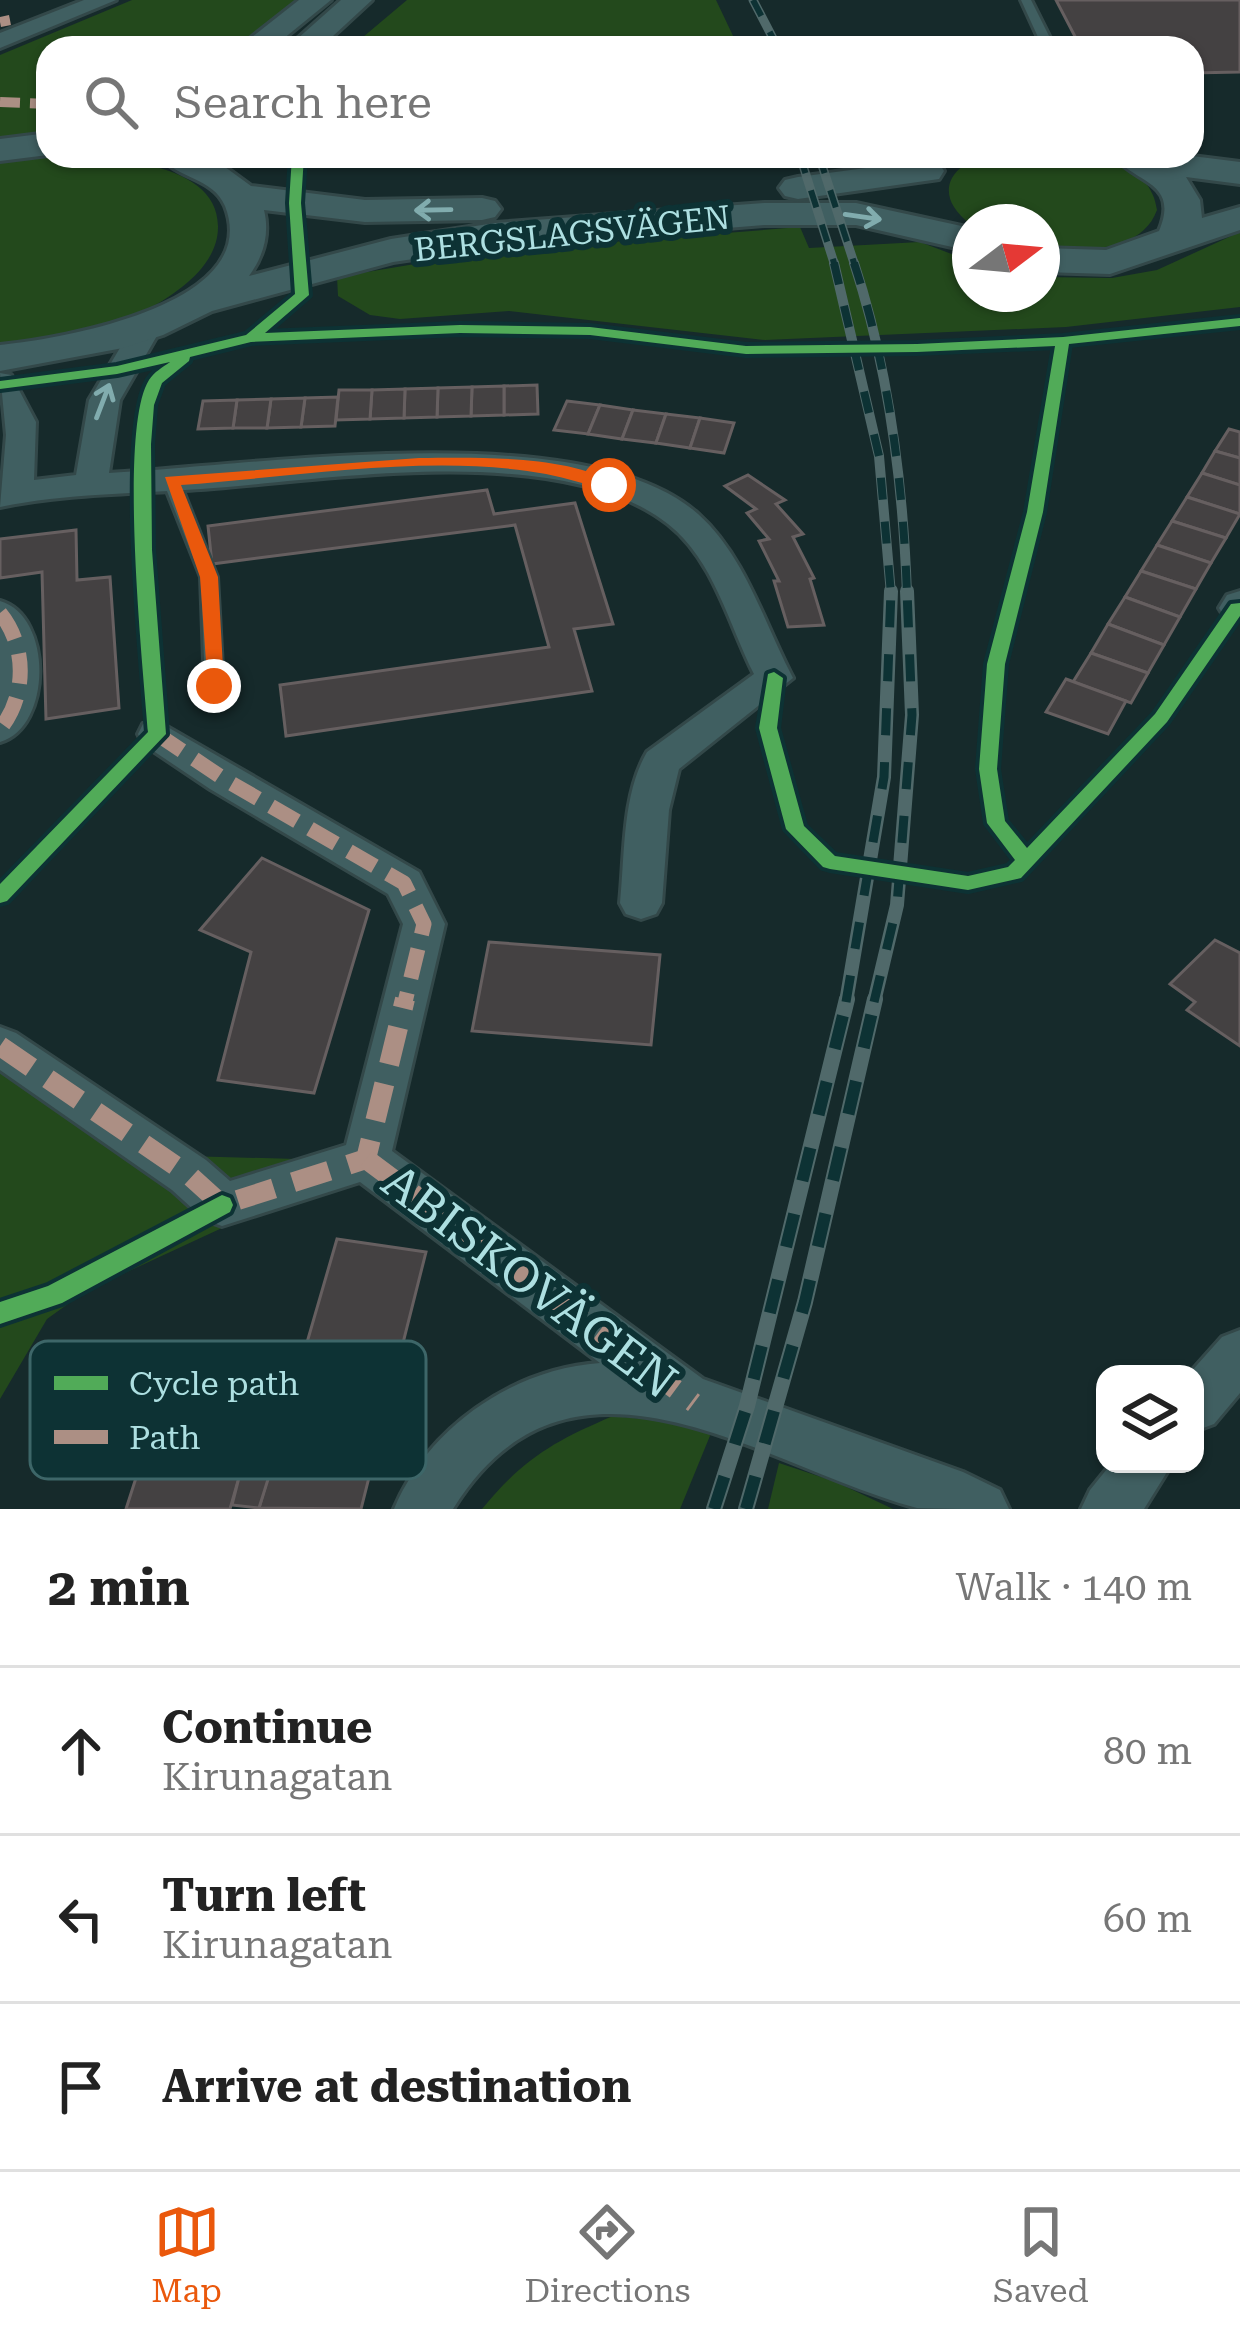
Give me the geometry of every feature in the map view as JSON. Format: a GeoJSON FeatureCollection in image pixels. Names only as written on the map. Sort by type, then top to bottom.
{"type":"FeatureCollection","features":[{"type":"Feature","properties":{"kind":"main road"},"geometry":{"type":"LineString","coordinates":[[0,150],[36,146]]}},
{"type":"Feature","properties":{"kind":"main road","name":"BERGSLAGSVÄGEN"},"geometry":{"type":"LineString","coordinates":[[224,174],[365,211],[533,208],[746,195],[906,168]]}},
{"type":"Feature","properties":{"kind":"main road"},"geometry":{"type":"LineString","coordinates":[[935,168],[925,203],[952,230]]}},
{"type":"Feature","properties":{"kind":"main road"},"geometry":{"type":"LineString","coordinates":[[1149,168],[1183,194],[1185,218],[1174,238]]}},
{"type":"Feature","properties":{"kind":"main road"},"geometry":{"type":"LineString","coordinates":[[0,358],[100,344],[197,302],[225,279],[248,241],[249,214],[224,174]]}},
{"type":"Feature","properties":{"kind":"main road","name":"BERGSLAGSVÄGEN"},"geometry":{"type":"LineString","coordinates":[[197,302],[391,250],[495,236],[764,214],[856,214],[952,237]]}},
{"type":"Feature","properties":{"kind":"main road"},"geometry":{"type":"LineString","coordinates":[[1060,261],[1110,262],[1240,218]]}},
{"type":"Feature","properties":{"kind":"street"},"geometry":{"type":"LineString","coordinates":[[0,41],[105,0]]}},
{"type":"Feature","properties":{"kind":"street"},"geometry":{"type":"LineString","coordinates":[[270,36],[317,0]]}},
{"type":"Feature","properties":{"kind":"street"},"geometry":{"type":"LineString","coordinates":[[316,36],[358,0]]}},
{"type":"Feature","properties":{"kind":"street"},"geometry":{"type":"LineString","coordinates":[[92,485],[92,432],[102,396],[147,327]]}},
{"type":"Feature","properties":{"kind":"street"},"geometry":{"type":"LineString","coordinates":[[0,382],[21,413],[26,442],[7,496],[92,485],[419,463],[494,463],[546,469],[663,504],[703,540],[728,579],[748,632],[774,678],[661,762],[649,809],[641,903]]}},
{"type":"Feature","properties":{"kind":"street"},"geometry":{"type":"LineString","coordinates":[[0,613],[15,631],[20,700],[0,729]]}},
{"type":"Feature","properties":{"kind":"street"},"geometry":{"type":"LineString","coordinates":[[0,1046],[189,1175],[222,1205],[366,1159],[424,924],[404,883],[224,779],[157,734]]}},
{"type":"Feature","properties":{"kind":"street","name":"ABISKOVÄGEN"},"geometry":{"type":"LineString","coordinates":[[366,1159],[694,1402]]}},
{"type":"Feature","properties":{"kind":"street"},"geometry":{"type":"LineString","coordinates":[[1204,1396],[1240,1354]]}},
{"type":"Feature","properties":{"kind":"street","name":"ABISKOVÄGEN"},"geometry":{"type":"LineString","coordinates":[[422,1509],[441,1471],[480,1436],[538,1402],[614,1387],[694,1402],[981,1509]]}},
{"type":"Feature","properties":{"kind":"street"},"geometry":{"type":"LineString","coordinates":[[1109,1509],[1138,1473]]}},
{"type":"Feature","properties":{"kind":"lane"},"geometry":{"type":"LineString","coordinates":[[1026,0],[1043,36]]}},
{"type":"Feature","properties":{"kind":"lane"},"geometry":{"type":"LineString","coordinates":[[171,481],[209,577],[214,686]]}},
{"type":"Feature","properties":{"kind":"green space"},"geometry":{"type":"Polygon","coordinates":[[[132,0],[300,0],[252,36],[46,36],[132,0]]]}},
{"type":"Feature","properties":{"kind":"green space"},"geometry":{"type":"Polygon","coordinates":[[[407,0],[716,0],[733,36],[364,36],[407,0]]]}},
{"type":"Feature","properties":{"kind":"green space"},"geometry":{"type":"Polygon","coordinates":[[[36,40],[36,133],[0,137],[0,55],[36,40]]]}},
{"type":"Feature","properties":{"kind":"green space"},"geometry":{"type":"Polygon","coordinates":[[[36,156],[36,168],[158,168],[174,173],[197,186],[213,203],[218,227],[215,245],[189,281],[141,312],[72,333],[0,343],[0,162],[36,156]]]}},
{"type":"Feature","properties":{"kind":"green space"},"geometry":{"type":"Polygon","coordinates":[[[960,168],[1124,168],[1149,188],[1157,210],[1138,235],[1124,242],[1060,249],[1060,204],[953,204],[952,178],[960,168]]]}},
{"type":"Feature","properties":{"kind":"green space"},"geometry":{"type":"Polygon","coordinates":[[[800,227],[809,248],[920,242],[952,254],[952,312],[1060,312],[1060,277],[1112,278],[1157,270],[1240,232],[1240,307],[1066,327],[765,340],[509,311],[400,319],[370,315],[338,296],[337,277],[487,252],[800,227]]]}},
{"type":"Feature","properties":{"kind":"green space"},"geometry":{"type":"Polygon","coordinates":[[[0,1027],[45,1066],[185,1156],[297,1159],[291,1196],[86,1291],[47,1319],[0,1399],[0,1027]]]}},
{"type":"Feature","properties":{"kind":"green space"},"geometry":{"type":"Polygon","coordinates":[[[613,1416],[714,1426],[680,1509],[482,1509],[541,1453],[613,1416]]]}},
{"type":"Feature","properties":{"kind":"green space"},"geometry":{"type":"Polygon","coordinates":[[[779,1463],[836,1482],[893,1509],[768,1509],[779,1463]]]}},
{"type":"Feature","properties":{"kind":"building"},"geometry":{"type":"Polygon","coordinates":[[[1056,0],[1240,0],[1240,72],[1204,73],[1204,36],[1075,36],[1056,0]]]}},
{"type":"Feature","properties":{"kind":"building"},"geometry":{"type":"Polygon","coordinates":[[[537,385],[538,414],[504,415],[504,386],[537,385]]]}},
{"type":"Feature","properties":{"kind":"building"},"geometry":{"type":"Polygon","coordinates":[[[504,386],[504,415],[471,416],[472,387],[504,386]]]}},
{"type":"Feature","properties":{"kind":"building"},"geometry":{"type":"Polygon","coordinates":[[[472,387],[471,416],[437,417],[438,388],[472,387]]]}},
{"type":"Feature","properties":{"kind":"building"},"geometry":{"type":"Polygon","coordinates":[[[438,388],[437,417],[404,418],[405,389],[438,388]]]}},
{"type":"Feature","properties":{"kind":"building"},"geometry":{"type":"Polygon","coordinates":[[[405,389],[404,418],[370,419],[372,390],[405,389]]]}},
{"type":"Feature","properties":{"kind":"building"},"geometry":{"type":"Polygon","coordinates":[[[339,390],[372,390],[370,419],[336,420],[339,390]]]}},
{"type":"Feature","properties":{"kind":"building"},"geometry":{"type":"Polygon","coordinates":[[[338,397],[335,426],[301,427],[305,398],[338,397]]]}},
{"type":"Feature","properties":{"kind":"building"},"geometry":{"type":"Polygon","coordinates":[[[305,398],[301,427],[267,428],[271,399],[305,398]]]}},
{"type":"Feature","properties":{"kind":"building"},"geometry":{"type":"Polygon","coordinates":[[[271,399],[267,428],[233,428],[237,400],[271,399]]]}},
{"type":"Feature","properties":{"kind":"building"},"geometry":{"type":"Polygon","coordinates":[[[237,400],[233,428],[198,429],[203,401],[237,400]]]}},
{"type":"Feature","properties":{"kind":"building"},"geometry":{"type":"Polygon","coordinates":[[[567,401],[600,405],[588,434],[554,430],[567,401]]]}},
{"type":"Feature","properties":{"kind":"building"},"geometry":{"type":"Polygon","coordinates":[[[600,405],[633,410],[622,439],[588,434],[600,405]]]}},
{"type":"Feature","properties":{"kind":"building"},"geometry":{"type":"Polygon","coordinates":[[[633,410],[666,414],[656,443],[622,439],[633,410]]]}},
{"type":"Feature","properties":{"kind":"building"},"geometry":{"type":"Polygon","coordinates":[[[666,414],[700,418],[690,448],[656,443],[666,414]]]}},
{"type":"Feature","properties":{"kind":"building"},"geometry":{"type":"Polygon","coordinates":[[[700,418],[734,423],[724,453],[690,448],[700,418]]]}},
{"type":"Feature","properties":{"kind":"building"},"geometry":{"type":"Polygon","coordinates":[[[1229,429],[1240,432],[1240,458],[1215,451],[1229,429]]]}},
{"type":"Feature","properties":{"kind":"building"},"geometry":{"type":"Polygon","coordinates":[[[1215,451],[1240,458],[1240,485],[1202,473],[1215,451]]]}},
{"type":"Feature","properties":{"kind":"building"},"geometry":{"type":"Polygon","coordinates":[[[1202,473],[1240,485],[1240,514],[1187,497],[1202,473]]]}},
{"type":"Feature","properties":{"kind":"building"},"geometry":{"type":"Polygon","coordinates":[[[748,475],[785,500],[776,504],[803,534],[793,537],[814,578],[810,579],[824,625],[788,627],[774,581],[779,581],[759,541],[769,539],[747,513],[756,509],[725,486],[748,475]]]}},
{"type":"Feature","properties":{"kind":"building"},"geometry":{"type":"Polygon","coordinates":[[[487,490],[494,514],[575,503],[613,624],[574,629],[592,691],[286,736],[280,685],[549,647],[515,525],[212,564],[208,526],[487,490]]]}},
{"type":"Feature","properties":{"kind":"building"},"geometry":{"type":"Polygon","coordinates":[[[1187,497],[1240,514],[1226,538],[1172,521],[1187,497]]]}},
{"type":"Feature","properties":{"kind":"building"},"geometry":{"type":"Polygon","coordinates":[[[1172,521],[1226,538],[1211,563],[1157,545],[1172,521]]]}},
{"type":"Feature","properties":{"kind":"building"},"geometry":{"type":"Polygon","coordinates":[[[76,530],[77,580],[110,577],[119,708],[46,719],[42,572],[0,578],[0,539],[76,530]]]}},
{"type":"Feature","properties":{"kind":"building"},"geometry":{"type":"Polygon","coordinates":[[[1157,545],[1211,563],[1196,589],[1141,571],[1157,545]]]}},
{"type":"Feature","properties":{"kind":"building"},"geometry":{"type":"Polygon","coordinates":[[[1141,571],[1196,589],[1180,617],[1125,597],[1141,571]]]}},
{"type":"Feature","properties":{"kind":"building"},"geometry":{"type":"Polygon","coordinates":[[[1125,597],[1180,617],[1164,645],[1108,624],[1125,597]]]}},
{"type":"Feature","properties":{"kind":"building"},"geometry":{"type":"Polygon","coordinates":[[[1108,624],[1164,645],[1148,673],[1091,653],[1108,624]]]}},
{"type":"Feature","properties":{"kind":"building"},"geometry":{"type":"Polygon","coordinates":[[[1091,653],[1148,673],[1131,703],[1073,682],[1091,653]]]}},
{"type":"Feature","properties":{"kind":"building"},"geometry":{"type":"Polygon","coordinates":[[[1066,679],[1126,701],[1108,734],[1046,712],[1066,679]]]}},
{"type":"Feature","properties":{"kind":"building"},"geometry":{"type":"Polygon","coordinates":[[[262,858],[369,910],[314,1093],[218,1080],[251,952],[200,930],[262,858]]]}},
{"type":"Feature","properties":{"kind":"building"},"geometry":{"type":"Polygon","coordinates":[[[1215,940],[1240,953],[1240,1046],[1187,1010],[1195,1002],[1170,984],[1215,940]]]}},
{"type":"Feature","properties":{"kind":"building"},"geometry":{"type":"Polygon","coordinates":[[[489,942],[660,955],[651,1045],[472,1031],[489,942]]]}},
{"type":"Feature","properties":{"kind":"building"},"geometry":{"type":"Polygon","coordinates":[[[337,1239],[426,1252],[403,1341],[307,1341],[337,1239]]]}},
{"type":"Feature","properties":{"kind":"building"},"geometry":{"type":"Polygon","coordinates":[[[136,1479],[239,1479],[230,1509],[126,1509],[136,1479]]]}},
{"type":"Feature","properties":{"kind":"building"},"geometry":{"type":"Polygon","coordinates":[[[239,1479],[268,1479],[259,1508],[232,1505],[239,1479]]]}},
{"type":"Feature","properties":{"kind":"building"},"geometry":{"type":"Polygon","coordinates":[[[267,1479],[369,1479],[361,1509],[259,1508],[267,1479]]]}},
{"type":"Feature","properties":{"kind":"railway"},"geometry":{"type":"LineString","coordinates":[[753,0],[772,36]]}},
{"type":"Feature","properties":{"kind":"railway"},"geometry":{"type":"LineString","coordinates":[[804,168],[835,266]]}},
{"type":"Feature","properties":{"kind":"railway"},"geometry":{"type":"LineString","coordinates":[[823,168],[855,266]]}},
{"type":"Feature","properties":{"kind":"railway"},"geometry":{"type":"LineString","coordinates":[[834,263],[879,456],[891,593]]}},
{"type":"Feature","properties":{"kind":"railway"},"geometry":{"type":"LineString","coordinates":[[854,263],[892,427],[907,594]]}},
{"type":"Feature","properties":{"kind":"railway"},"geometry":{"type":"LineString","coordinates":[[874,1002],[897,905],[912,715],[907,591]]}},
{"type":"Feature","properties":{"kind":"railway"},"geometry":{"type":"LineString","coordinates":[[846,1002],[884,777],[891,593]]}},
{"type":"Feature","properties":{"kind":"railway"},"geometry":{"type":"LineString","coordinates":[[714,1509],[747,1406],[847,999]]}},
{"type":"Feature","properties":{"kind":"railway"},"geometry":{"type":"LineString","coordinates":[[746,1509],[805,1302],[875,999]]}},
{"type":"Feature","properties":{"kind":"marked path"},"geometry":{"type":"LineString","coordinates":[[0,22],[10,20]]}},
{"type":"Feature","properties":{"kind":"marked path"},"geometry":{"type":"LineString","coordinates":[[0,102],[36,104]]}},
{"type":"Feature","properties":{"kind":"marked path"},"geometry":{"type":"LineString","coordinates":[[0,613],[15,638],[20,671],[15,704],[0,729]]}},
{"type":"Feature","properties":{"kind":"marked path"},"geometry":{"type":"LineString","coordinates":[[0,1046],[189,1175],[222,1205],[366,1159],[424,924],[404,883],[224,779],[157,734]]}},
{"type":"Feature","properties":{"kind":"marked path"},"geometry":{"type":"LineString","coordinates":[[366,1159],[694,1403]]}},
{"type":"Feature","properties":{"kind":"cycle path"},"geometry":{"type":"LineString","coordinates":[[251,338],[302,295],[297,168]]}},
{"type":"Feature","properties":{"kind":"cycle path"},"geometry":{"type":"LineString","coordinates":[[0,385],[117,370],[251,338],[460,329],[590,331],[746,350],[917,348],[1063,341],[1240,322]]}},
{"type":"Feature","properties":{"kind":"cycle path"},"geometry":{"type":"LineString","coordinates":[[1027,861],[996,823],[988,769],[996,664],[1035,512],[1063,341]]}},
{"type":"Feature","properties":{"kind":"cycle path"},"geometry":{"type":"LineString","coordinates":[[0,896],[157,734],[144,550],[143,444],[155,382],[184,358]]}},
{"type":"Feature","properties":{"kind":"cycle path"},"geometry":{"type":"LineString","coordinates":[[774,678],[768,728],[795,829],[830,862],[968,883],[1014,873],[1063,824],[1161,718],[1237,608]]}},
{"type":"Feature","properties":{"kind":"cycle path"},"geometry":{"type":"LineString","coordinates":[[0,1313],[54,1295],[222,1205]]}},
{"type":"Feature","properties":{"kind":"route"},"geometry":{"type":"LineString","coordinates":[[214,686],[209,577],[171,481],[419,463],[494,463],[546,469],[609,485]]}}]}
